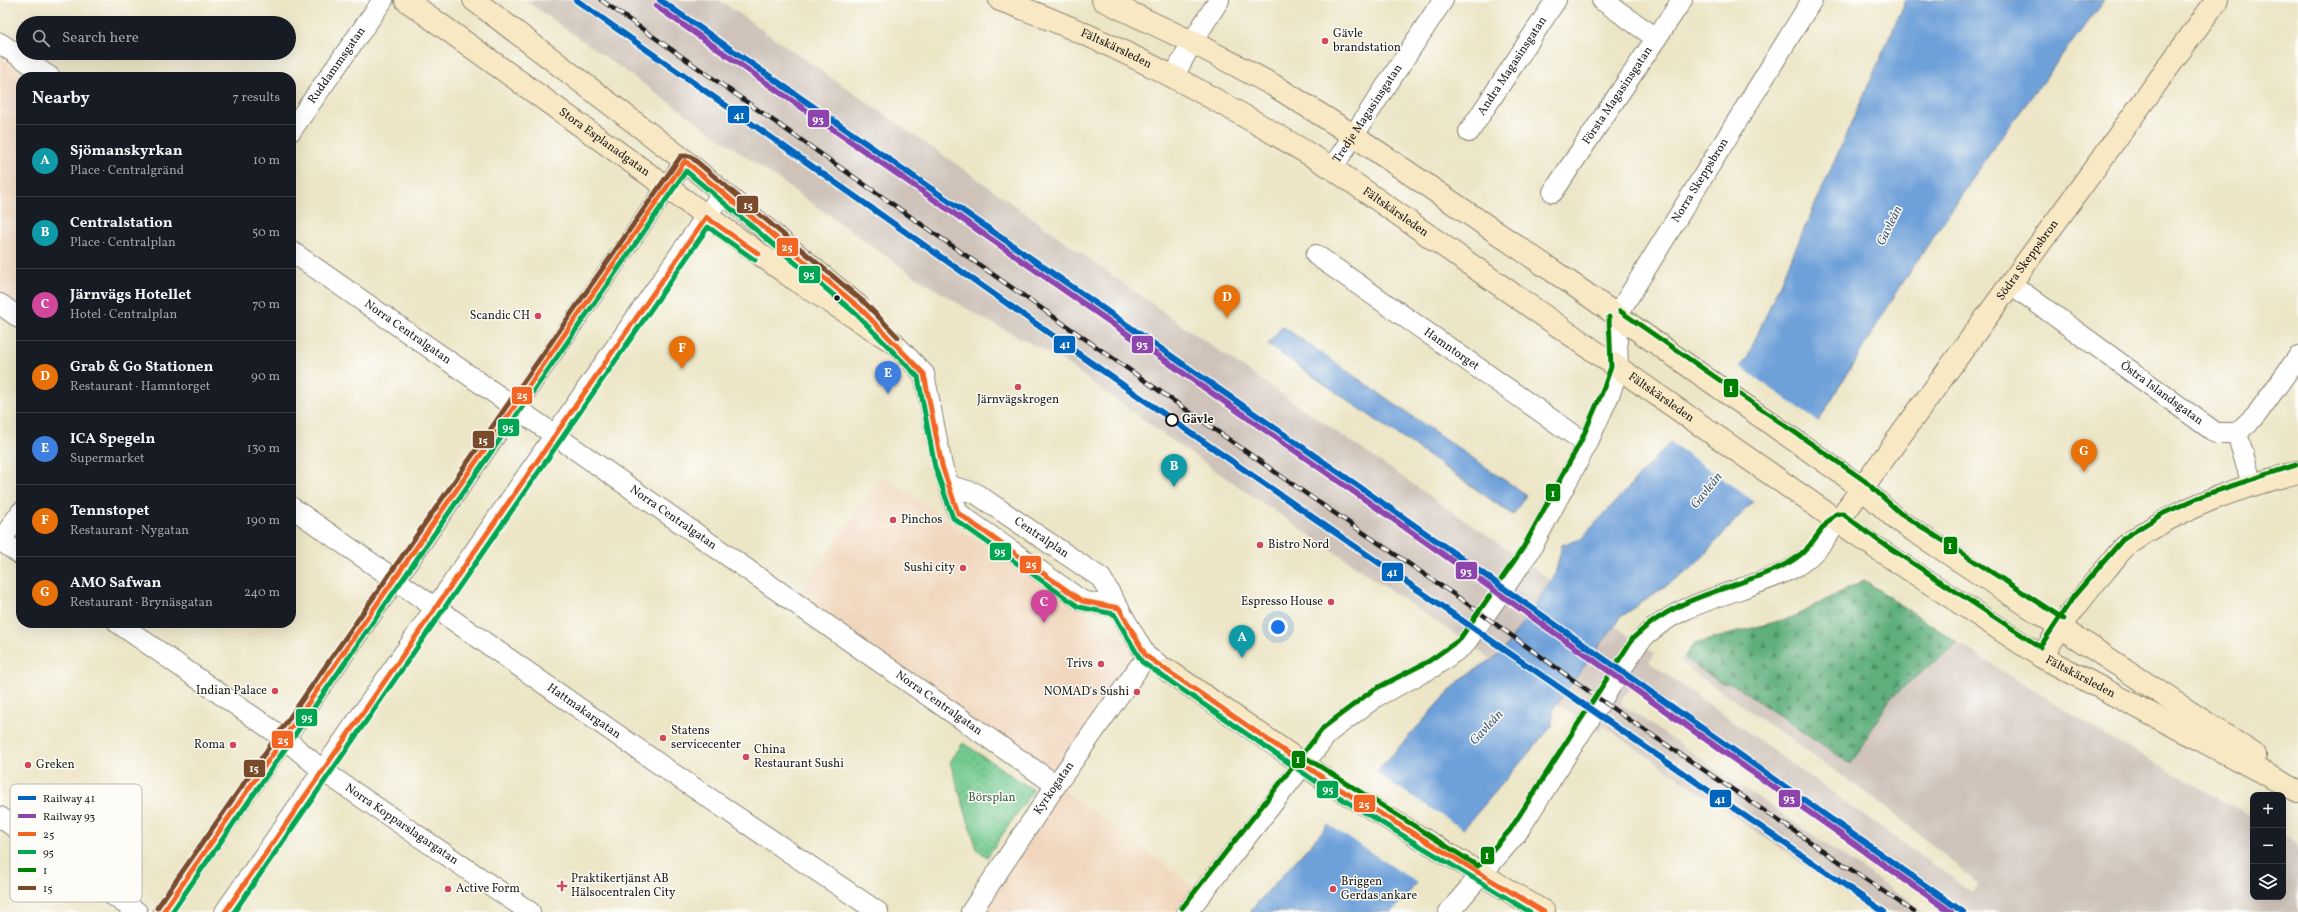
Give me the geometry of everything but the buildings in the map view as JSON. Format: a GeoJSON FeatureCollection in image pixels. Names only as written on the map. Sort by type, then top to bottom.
{"type":"FeatureCollection","features":[{"type":"Feature","properties":{"kind":"main road","name":"Stora Esplanadgatan"},"geometry":{"type":"LineString","coordinates":[[406,0],[706,217],[793,278],[892,342]]}},
{"type":"Feature","properties":{"kind":"main road"},"geometry":{"type":"LineString","coordinates":[[474,0],[723,192],[861,309],[892,342]]}},
{"type":"Feature","properties":{"kind":"main road","name":"Fältskärsleden"},"geometry":{"type":"LineString","coordinates":[[1000,0],[1042,15],[1106,43],[1174,76],[1250,118],[1332,168],[1839,520],[1875,547],[2042,657],[2298,791]]}},
{"type":"Feature","properties":{"kind":"main road"},"geometry":{"type":"LineString","coordinates":[[1103,0],[1192,42],[1273,85],[1352,135],[1575,286],[1616,317],[1861,487],[1896,519],[2060,625],[2298,783]]}},
{"type":"Feature","properties":{"kind":"main road","name":"Södra Skeppsbron"},"geometry":{"type":"LineString","coordinates":[[1839,520],[1861,487],[2011,284],[2217,0]]}},
{"type":"Feature","properties":{"kind":"main road"},"geometry":{"type":"LineString","coordinates":[[2042,657],[2060,625],[2127,545],[2167,519],[2208,500],[2252,485],[2298,472]]}},
{"type":"Feature","properties":{"kind":"main road"},"geometry":{"type":"LineString","coordinates":[[1167,670],[1348,793],[1479,875],[1544,912]]}},
{"type":"Feature","properties":{"kind":"street","name":"Ruddammsgatan"},"geometry":{"type":"LineString","coordinates":[[296,124],[384,0]]}},
{"type":"Feature","properties":{"kind":"street"},"geometry":{"type":"LineString","coordinates":[[1174,76],[1192,42],[1219,0]]}},
{"type":"Feature","properties":{"kind":"street","name":"Tredje Magasinsgatan"},"geometry":{"type":"LineString","coordinates":[[1332,168],[1352,135],[1443,0]]}},
{"type":"Feature","properties":{"kind":"street","name":"Andra Magasinsgatan"},"geometry":{"type":"LineString","coordinates":[[1469,132],[1556,0]]}},
{"type":"Feature","properties":{"kind":"street"},"geometry":{"type":"LineString","coordinates":[[1602,0],[1656,38]]}},
{"type":"Feature","properties":{"kind":"street","name":"Första Magasinsgatan"},"geometry":{"type":"LineString","coordinates":[[1553,192],[1682,0]]}},
{"type":"Feature","properties":{"kind":"street","name":"Norra Skeppsbron"},"geometry":{"type":"LineString","coordinates":[[1616,317],[1812,0]]}},
{"type":"Feature","properties":{"kind":"street"},"geometry":{"type":"LineString","coordinates":[[0,43],[16,54]]}},
{"type":"Feature","properties":{"kind":"street"},"geometry":{"type":"LineString","coordinates":[[25,60],[43,72]]}},
{"type":"Feature","properties":{"kind":"street"},"geometry":{"type":"LineString","coordinates":[[163,912],[285,739],[685,162]]}},
{"type":"Feature","properties":{"kind":"street"},"geometry":{"type":"LineString","coordinates":[[226,912],[723,192]]}},
{"type":"Feature","properties":{"kind":"street","name":"Norra Centralgatan"},"geometry":{"type":"LineString","coordinates":[[296,255],[1056,785]]}},
{"type":"Feature","properties":{"kind":"street","name":"Hamntorget"},"geometry":{"type":"LineString","coordinates":[[1316,255],[1587,444]]}},
{"type":"Feature","properties":{"kind":"street","name":"Östra Islandsgatan"},"geometry":{"type":"LineString","coordinates":[[2011,284],[2216,433],[2237,433]]}},
{"type":"Feature","properties":{"kind":"street"},"geometry":{"type":"LineString","coordinates":[[0,304],[16,315]]}},
{"type":"Feature","properties":{"kind":"street"},"geometry":{"type":"LineString","coordinates":[[1187,912],[1328,732],[1377,696],[1433,667],[1464,645],[1529,552],[1587,444],[1610,393],[1618,368],[1616,317]]}},
{"type":"Feature","properties":{"kind":"street"},"geometry":{"type":"LineString","coordinates":[[892,342],[924,374],[942,466],[958,513],[1082,601],[1119,608]]}},
{"type":"Feature","properties":{"kind":"street"},"geometry":{"type":"LineString","coordinates":[[2252,485],[2237,433],[2257,414],[2298,357]]}},
{"type":"Feature","properties":{"kind":"street","name":"Centralplan"},"geometry":{"type":"LineString","coordinates":[[950,486],[975,493],[1101,578],[1119,608],[1142,661]]}},
{"type":"Feature","properties":{"kind":"street","name":"Hattmakargatan"},"geometry":{"type":"LineString","coordinates":[[296,510],[437,607],[672,773],[878,912]]}},
{"type":"Feature","properties":{"kind":"street"},"geometry":{"type":"LineString","coordinates":[[16,519],[0,541],[16,552]]}},
{"type":"Feature","properties":{"kind":"street"},"geometry":{"type":"LineString","coordinates":[[1449,912],[1479,875],[1516,834],[1638,643],[1648,632],[1673,615],[1793,568],[1820,547],[1839,520]]}},
{"type":"Feature","properties":{"kind":"street","name":"Norra Kopparslagargatan"},"geometry":{"type":"LineString","coordinates":[[125,628],[285,739],[324,771],[530,912]]}},
{"type":"Feature","properties":{"kind":"street"},"geometry":{"type":"LineString","coordinates":[[1142,661],[1167,670]]}},
{"type":"Feature","properties":{"kind":"street","name":"Kyrkogatan"},"geometry":{"type":"LineString","coordinates":[[971,912],[1056,785],[1142,661]]}},
{"type":"Feature","properties":{"kind":"street"},"geometry":{"type":"LineString","coordinates":[[0,817],[10,824]]}},
{"type":"Feature","properties":{"kind":"street"},"geometry":{"type":"LineString","coordinates":[[123,902],[137,912]]}},
{"type":"Feature","properties":{"kind":"shaded area"},"geometry":{"type":"Polygon","coordinates":[[[525,0],[719,0],[979,180],[1183,326],[1504,547],[1655,654],[1649,662],[1972,892],[1978,883],[1885,806],[1681,663],[1684,658],[1720,682],[1734,685],[1851,764],[1891,697],[1958,643],[2118,743],[2250,815],[2250,900],[2286,900],[2286,836],[2298,844],[2298,912],[1953,912],[1632,686],[1620,703],[1925,912],[1872,912],[1604,726],[1599,733],[1181,447],[1060,359],[977,315],[916,277],[525,0]]]}},
{"type":"Feature","properties":{"kind":"shaded area"},"geometry":{"type":"Polygon","coordinates":[[[0,58],[20,72],[16,72],[16,302],[0,291],[0,58]]]}},
{"type":"Feature","properties":{"kind":"shaded area"},"geometry":{"type":"Polygon","coordinates":[[[882,476],[1146,656],[1056,785],[794,602],[882,476]]]}},
{"type":"Feature","properties":{"kind":"shaded area"},"geometry":{"type":"Polygon","coordinates":[[[1056,785],[1202,892],[1187,912],[971,912],[1056,785]]]}},
{"type":"Feature","properties":{"kind":"green space"},"geometry":{"type":"Polygon","coordinates":[[[1864,580],[1958,643],[1891,697],[1851,764],[1734,685],[1720,682],[1684,658],[1694,644],[1793,617],[1864,580]]]}},
{"type":"Feature","properties":{"kind":"green space","name":"Börsplan"},"geometry":{"type":"Polygon","coordinates":[[[963,743],[1033,790],[987,857],[977,849],[950,762],[963,743]]]}},
{"type":"Feature","properties":{"kind":"water","name":"Gavleån"},"geometry":{"type":"Polygon","coordinates":[[[1906,0],[2104,0],[1999,140],[1906,277],[1819,420],[1754,500],[1694,566],[1621,617],[1554,707],[1552,726],[1392,912],[1249,912],[1461,679],[1502,653],[1555,575],[1562,545],[1581,539],[1746,360],[1906,0]]]}},
{"type":"Feature","properties":{"kind":"water"},"geometry":{"type":"Polygon","coordinates":[[[1282,326],[1526,495],[1513,515],[1268,345],[1282,326]]]}},
{"type":"Feature","properties":{"kind":"pier"},"geometry":{"type":"Polygon","coordinates":[[[1739,366],[1820,423],[1755,502],[1669,441],[1739,366]]]}},
{"type":"Feature","properties":{"kind":"pier"},"geometry":{"type":"Polygon","coordinates":[[[1373,771],[1464,830],[1419,884],[1326,823],[1373,771]]]}},
{"type":"Feature","properties":{"kind":"railway"},"geometry":{"type":"LineString","coordinates":[[601,0],[1308,495],[1465,602],[1615,710],[1914,912]]}},
{"type":"Feature","properties":{"kind":"rail line","name":"41"},"geometry":{"type":"LineString","coordinates":[[576,0],[1191,433],[1884,912]]}},
{"type":"Feature","properties":{"kind":"rail line","name":"41"},"geometry":{"type":"LineString","coordinates":[[660,0],[1397,513],[1963,912]]}},
{"type":"Feature","properties":{"kind":"rail line","name":"93"},"geometry":{"type":"LineString","coordinates":[[656,6],[1393,519],[1951,912]]}},
{"type":"Feature","properties":{"kind":"transit line","name":"15"},"geometry":{"type":"LineString","coordinates":[[157,908],[681,156],[690,156],[866,304],[898,337]]}},
{"type":"Feature","properties":{"kind":"transit line","name":"25"},"geometry":{"type":"LineString","coordinates":[[163,912],[685,161],[861,309],[924,374],[942,466],[958,513],[1082,601],[1119,608],[1146,656],[1338,788],[1544,912]]}},
{"type":"Feature","properties":{"kind":"transit line","name":"95"},"geometry":{"type":"LineString","coordinates":[[172,912],[686,171],[856,314],[918,377],[935,467],[953,518],[1079,607],[1114,614],[1142,662],[1334,794],[1530,912]]}},
{"type":"Feature","properties":{"kind":"transit line","name":"25"},"geometry":{"type":"LineString","coordinates":[[225,912],[706,217],[759,254]]}},
{"type":"Feature","properties":{"kind":"transit line","name":"95"},"geometry":{"type":"LineString","coordinates":[[234,912],[708,227],[755,260]]}},
{"type":"Feature","properties":{"kind":"transit line","name":"1"},"geometry":{"type":"LineString","coordinates":[[1620,311],[1865,481],[1900,513],[2064,619]]}},
{"type":"Feature","properties":{"kind":"transit line","name":"1"},"geometry":{"type":"LineString","coordinates":[[1182,908],[1324,727],[1373,690],[1429,661],[1459,640],[1523,548],[1581,441],[1603,390],[1611,367],[1609,317]]}},
{"type":"Feature","properties":{"kind":"transit line","name":"1"},"geometry":{"type":"LineString","coordinates":[[1308,759],[1478,866],[1510,830],[1633,638],[1652,622],[1671,610],[1710,593],[1769,572],[1790,562],[1798,557],[1810,545],[1830,519],[1836,514],[1843,514],[1879,541],[2040,647],[2074,596],[2124,538],[2164,513],[2207,494],[2296,465]]}},
{"type":"Feature","properties":{"kind":"place","name":"Gävle brandstation"},"geometry":{"type":"Point","coordinates":[1325,41]}},
{"type":"Feature","properties":{"kind":"place","name":"Scandic CH"},"geometry":{"type":"Point","coordinates":[538,316]}},
{"type":"Feature","properties":{"kind":"place","name":"Grab & Go Stationen"},"geometry":{"type":"Point","coordinates":[1227,318]}},
{"type":"Feature","properties":{"kind":"place","name":"Tennstopet"},"geometry":{"type":"Point","coordinates":[682,369]}},
{"type":"Feature","properties":{"kind":"place","name":"Järnvägskrogen"},"geometry":{"type":"Point","coordinates":[1018,387]}},
{"type":"Feature","properties":{"kind":"place","name":"ICA Spegeln"},"geometry":{"type":"Point","coordinates":[888,394]}},
{"type":"Feature","properties":{"kind":"place","name":"Gävle"},"geometry":{"type":"Point","coordinates":[1172,420]}},
{"type":"Feature","properties":{"kind":"place","name":"AMO Safwan"},"geometry":{"type":"Point","coordinates":[2084,472]}},
{"type":"Feature","properties":{"kind":"place","name":"Centralstation"},"geometry":{"type":"Point","coordinates":[1174,487]}},
{"type":"Feature","properties":{"kind":"place","name":"Pinchos"},"geometry":{"type":"Point","coordinates":[893,520]}},
{"type":"Feature","properties":{"kind":"place","name":"Bistro Nord"},"geometry":{"type":"Point","coordinates":[1260,545]}},
{"type":"Feature","properties":{"kind":"place","name":"Sushi city"},"geometry":{"type":"Point","coordinates":[963,568]}},
{"type":"Feature","properties":{"kind":"place","name":"Espresso House"},"geometry":{"type":"Point","coordinates":[1331,602]}},
{"type":"Feature","properties":{"kind":"place","name":"Järnvägs Hotellet"},"geometry":{"type":"Point","coordinates":[1044,623]}},
{"type":"Feature","properties":{"kind":"place","name":"Sjömanskyrkan"},"geometry":{"type":"Point","coordinates":[1242,658]}},
{"type":"Feature","properties":{"kind":"place","name":"Trivs"},"geometry":{"type":"Point","coordinates":[1101,664]}},
{"type":"Feature","properties":{"kind":"place","name":"Indian Palace"},"geometry":{"type":"Point","coordinates":[275,691]}},
{"type":"Feature","properties":{"kind":"place","name":"NOMAD's Sushi"},"geometry":{"type":"Point","coordinates":[1137,692]}},
{"type":"Feature","properties":{"kind":"place","name":"Statens servicecenter"},"geometry":{"type":"Point","coordinates":[663,738]}},
{"type":"Feature","properties":{"kind":"place","name":"Roma"},"geometry":{"type":"Point","coordinates":[233,745]}},
{"type":"Feature","properties":{"kind":"place","name":"China Restaurant Sushi"},"geometry":{"type":"Point","coordinates":[746,757]}},
{"type":"Feature","properties":{"kind":"place","name":"Greken"},"geometry":{"type":"Point","coordinates":[28,765]}},
{"type":"Feature","properties":{"kind":"place","name":"Praktikertjänst AB Hälsocentralen City"},"geometry":{"type":"Point","coordinates":[562,886]}},
{"type":"Feature","properties":{"kind":"place","name":"Active Form"},"geometry":{"type":"Point","coordinates":[448,889]}},
{"type":"Feature","properties":{"kind":"place","name":"Briggen Gerdas ankare"},"geometry":{"type":"Point","coordinates":[1333,889]}}]}
